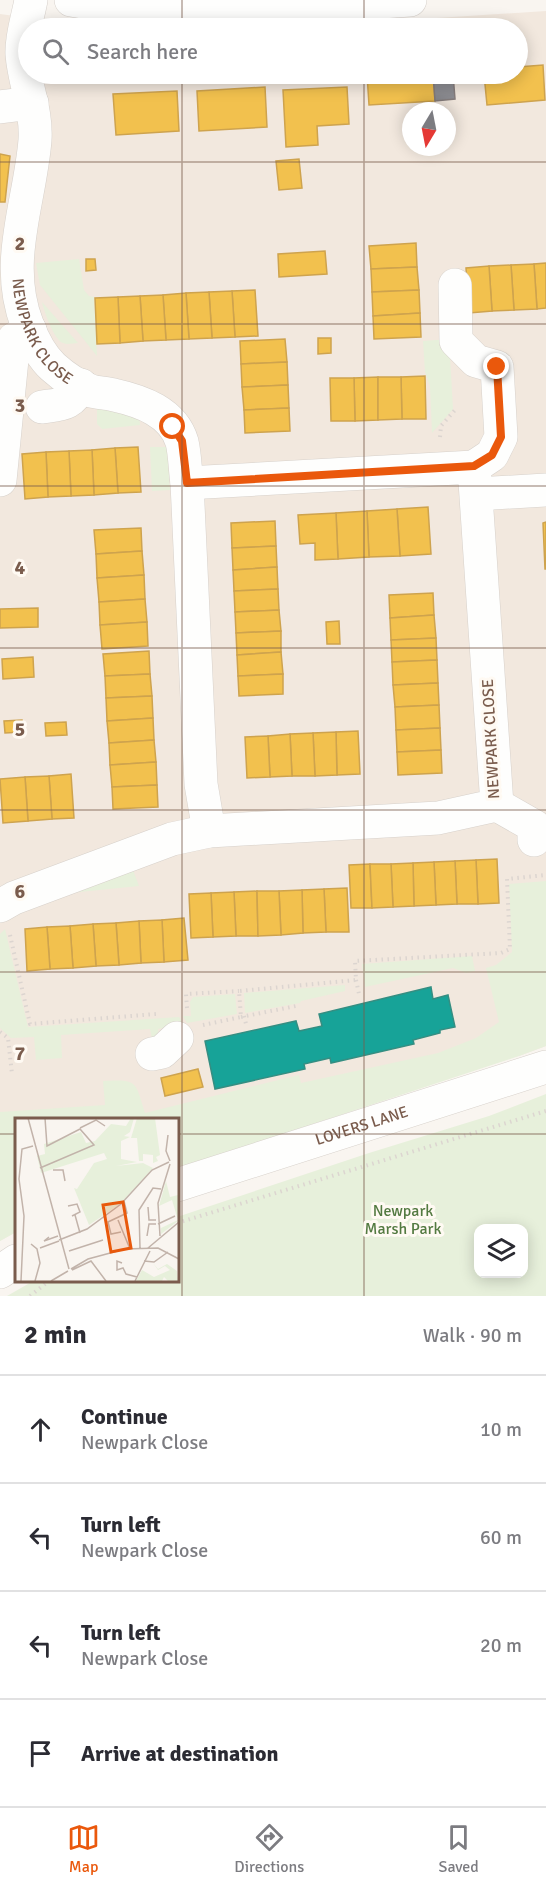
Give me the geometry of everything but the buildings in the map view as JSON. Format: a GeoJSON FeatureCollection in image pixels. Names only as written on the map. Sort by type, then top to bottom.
{"type":"FeatureCollection","features":[{"type":"Feature","properties":{"kind":"street","name":"NEWPARK CLOSE"},"geometry":{"type":"LineString","coordinates":[[27,18],[31,0]]}},
{"type":"Feature","properties":{"kind":"street"},"geometry":{"type":"LineString","coordinates":[[71,0],[148,13],[204,14],[410,0]]}},
{"type":"Feature","properties":{"kind":"street","name":"NEWPARK CLOSE"},"geometry":{"type":"LineString","coordinates":[[28,84],[35,139],[17,252],[16,284],[9,298],[30,330],[37,346],[52,366],[92,391],[140,402],[163,414],[182,441],[187,483],[201,784],[209,831]]}},
{"type":"Feature","properties":{"kind":"street"},"geometry":{"type":"LineString","coordinates":[[0,106],[32,103]]}},
{"type":"Feature","properties":{"kind":"street"},"geometry":{"type":"LineString","coordinates":[[455,285],[456,341],[476,361],[497,367],[501,437],[476,480]]}},
{"type":"Feature","properties":{"kind":"street"},"geometry":{"type":"LineString","coordinates":[[0,480],[15,339],[30,330]]}},
{"type":"Feature","properties":{"kind":"street"},"geometry":{"type":"LineString","coordinates":[[42,406],[66,403],[77,393],[81,385]]}},
{"type":"Feature","properties":{"kind":"street","name":"NEWPARK CLOSE"},"geometry":{"type":"LineString","coordinates":[[4,917],[14,898],[172,839],[209,831],[438,818],[497,805],[476,480]]}},
{"type":"Feature","properties":{"kind":"street"},"geometry":{"type":"LineString","coordinates":[[187,483],[476,480],[546,490]]}},
{"type":"Feature","properties":{"kind":"street"},"geometry":{"type":"LineString","coordinates":[[497,805],[534,826],[534,840]]}},
{"type":"Feature","properties":{"kind":"street","name":"LOVERS LANE"},"geometry":{"type":"LineString","coordinates":[[178,1185],[546,1067]]}},
{"type":"Feature","properties":{"kind":"street"},"geometry":{"type":"LineString","coordinates":[[0,1272],[15,1262]]}},
{"type":"Feature","properties":{"kind":"path"},"geometry":{"type":"LineString","coordinates":[[359,994],[355,961],[501,953],[510,949],[507,879],[546,875]]}},
{"type":"Feature","properties":{"kind":"path"},"geometry":{"type":"LineString","coordinates":[[4,917],[30,1024],[175,1028],[296,1005]]}},
{"type":"Feature","properties":{"kind":"path"},"geometry":{"type":"LineString","coordinates":[[175,1028],[187,1011],[186,994],[356,980]]}},
{"type":"Feature","properties":{"kind":"path"},"geometry":{"type":"LineString","coordinates":[[239,991],[246,1024]]}},
{"type":"Feature","properties":{"kind":"path"},"geometry":{"type":"LineString","coordinates":[[0,1032],[8,1038],[12,1074]]}},
{"type":"Feature","properties":{"kind":"path"},"geometry":{"type":"LineString","coordinates":[[178,1223],[546,1111]]}},
{"type":"Feature","properties":{"kind":"path"},"geometry":{"type":"LineString","coordinates":[[30,1296],[49,1281]]}},
{"type":"Feature","properties":{"kind":"shaded area"},"geometry":{"type":"Polygon","coordinates":[[[546,11],[546,1046],[519,1056],[178,1119],[15,1118],[15,1233],[0,1241],[0,14],[30,18],[18,18],[18,84],[528,84],[528,18],[437,18],[546,11]]]}},
{"type":"Feature","properties":{"kind":"green space"},"geometry":{"type":"Polygon","coordinates":[[[79,259],[84,290],[89,296],[94,297],[97,356],[40,285],[36,263],[79,259]]]}},
{"type":"Feature","properties":{"kind":"green space"},"geometry":{"type":"Polygon","coordinates":[[[42,302],[78,343],[63,343],[56,337],[42,302]]]}},
{"type":"Feature","properties":{"kind":"green space"},"geometry":{"type":"Polygon","coordinates":[[[449,339],[453,409],[432,433],[430,386],[425,372],[423,341],[449,339]]]}},
{"type":"Feature","properties":{"kind":"green space"},"geometry":{"type":"Polygon","coordinates":[[[97,409],[139,413],[140,425],[102,429],[97,424],[97,409]]]}},
{"type":"Feature","properties":{"kind":"green space"},"geometry":{"type":"Polygon","coordinates":[[[150,447],[167,447],[170,490],[152,491],[150,447]]]}},
{"type":"Feature","properties":{"kind":"green space"},"geometry":{"type":"Polygon","coordinates":[[[133,870],[139,886],[70,893],[133,870]]]}},
{"type":"Feature","properties":{"kind":"green space"},"geometry":{"type":"Polygon","coordinates":[[[546,881],[546,1046],[178,1169],[178,1118],[15,1118],[15,1233],[0,1241],[0,1112],[105,1105],[103,1081],[123,1081],[129,1082],[137,1089],[145,1113],[299,1075],[301,1083],[438,1053],[476,1038],[499,1022],[486,968],[496,965],[512,952],[509,884],[546,881]]]}},
{"type":"Feature","properties":{"kind":"green space"},"geometry":{"type":"Polygon","coordinates":[[[5,929],[28,1027],[179,1017],[183,1024],[158,1029],[160,1046],[154,1048],[150,1029],[61,1035],[62,1058],[36,1060],[34,1037],[11,1038],[0,1028],[0,934],[5,929]]]}},
{"type":"Feature","properties":{"kind":"green space"},"geometry":{"type":"Polygon","coordinates":[[[472,956],[475,971],[466,973],[453,968],[365,987],[362,964],[472,956]]]}},
{"type":"Feature","properties":{"kind":"green space"},"geometry":{"type":"Polygon","coordinates":[[[345,985],[345,991],[300,1003],[245,1013],[244,993],[345,985]]]}},
{"type":"Feature","properties":{"kind":"green space"},"geometry":{"type":"Polygon","coordinates":[[[235,994],[237,1014],[187,1023],[183,1016],[191,1016],[190,1002],[193,997],[235,994]]]}},
{"type":"Feature","properties":{"kind":"green space","name":"Newpark Marsh Park"},"geometry":{"type":"Polygon","coordinates":[[[546,1094],[546,1296],[7,1296],[33,1281],[178,1281],[178,1217],[489,1116],[546,1094]]]}},
{"type":"Feature","properties":{"kind":"route"},"geometry":{"type":"LineString","coordinates":[[173,427],[182,441],[187,483],[474,466],[492,455],[501,437],[497,367]]}}]}
